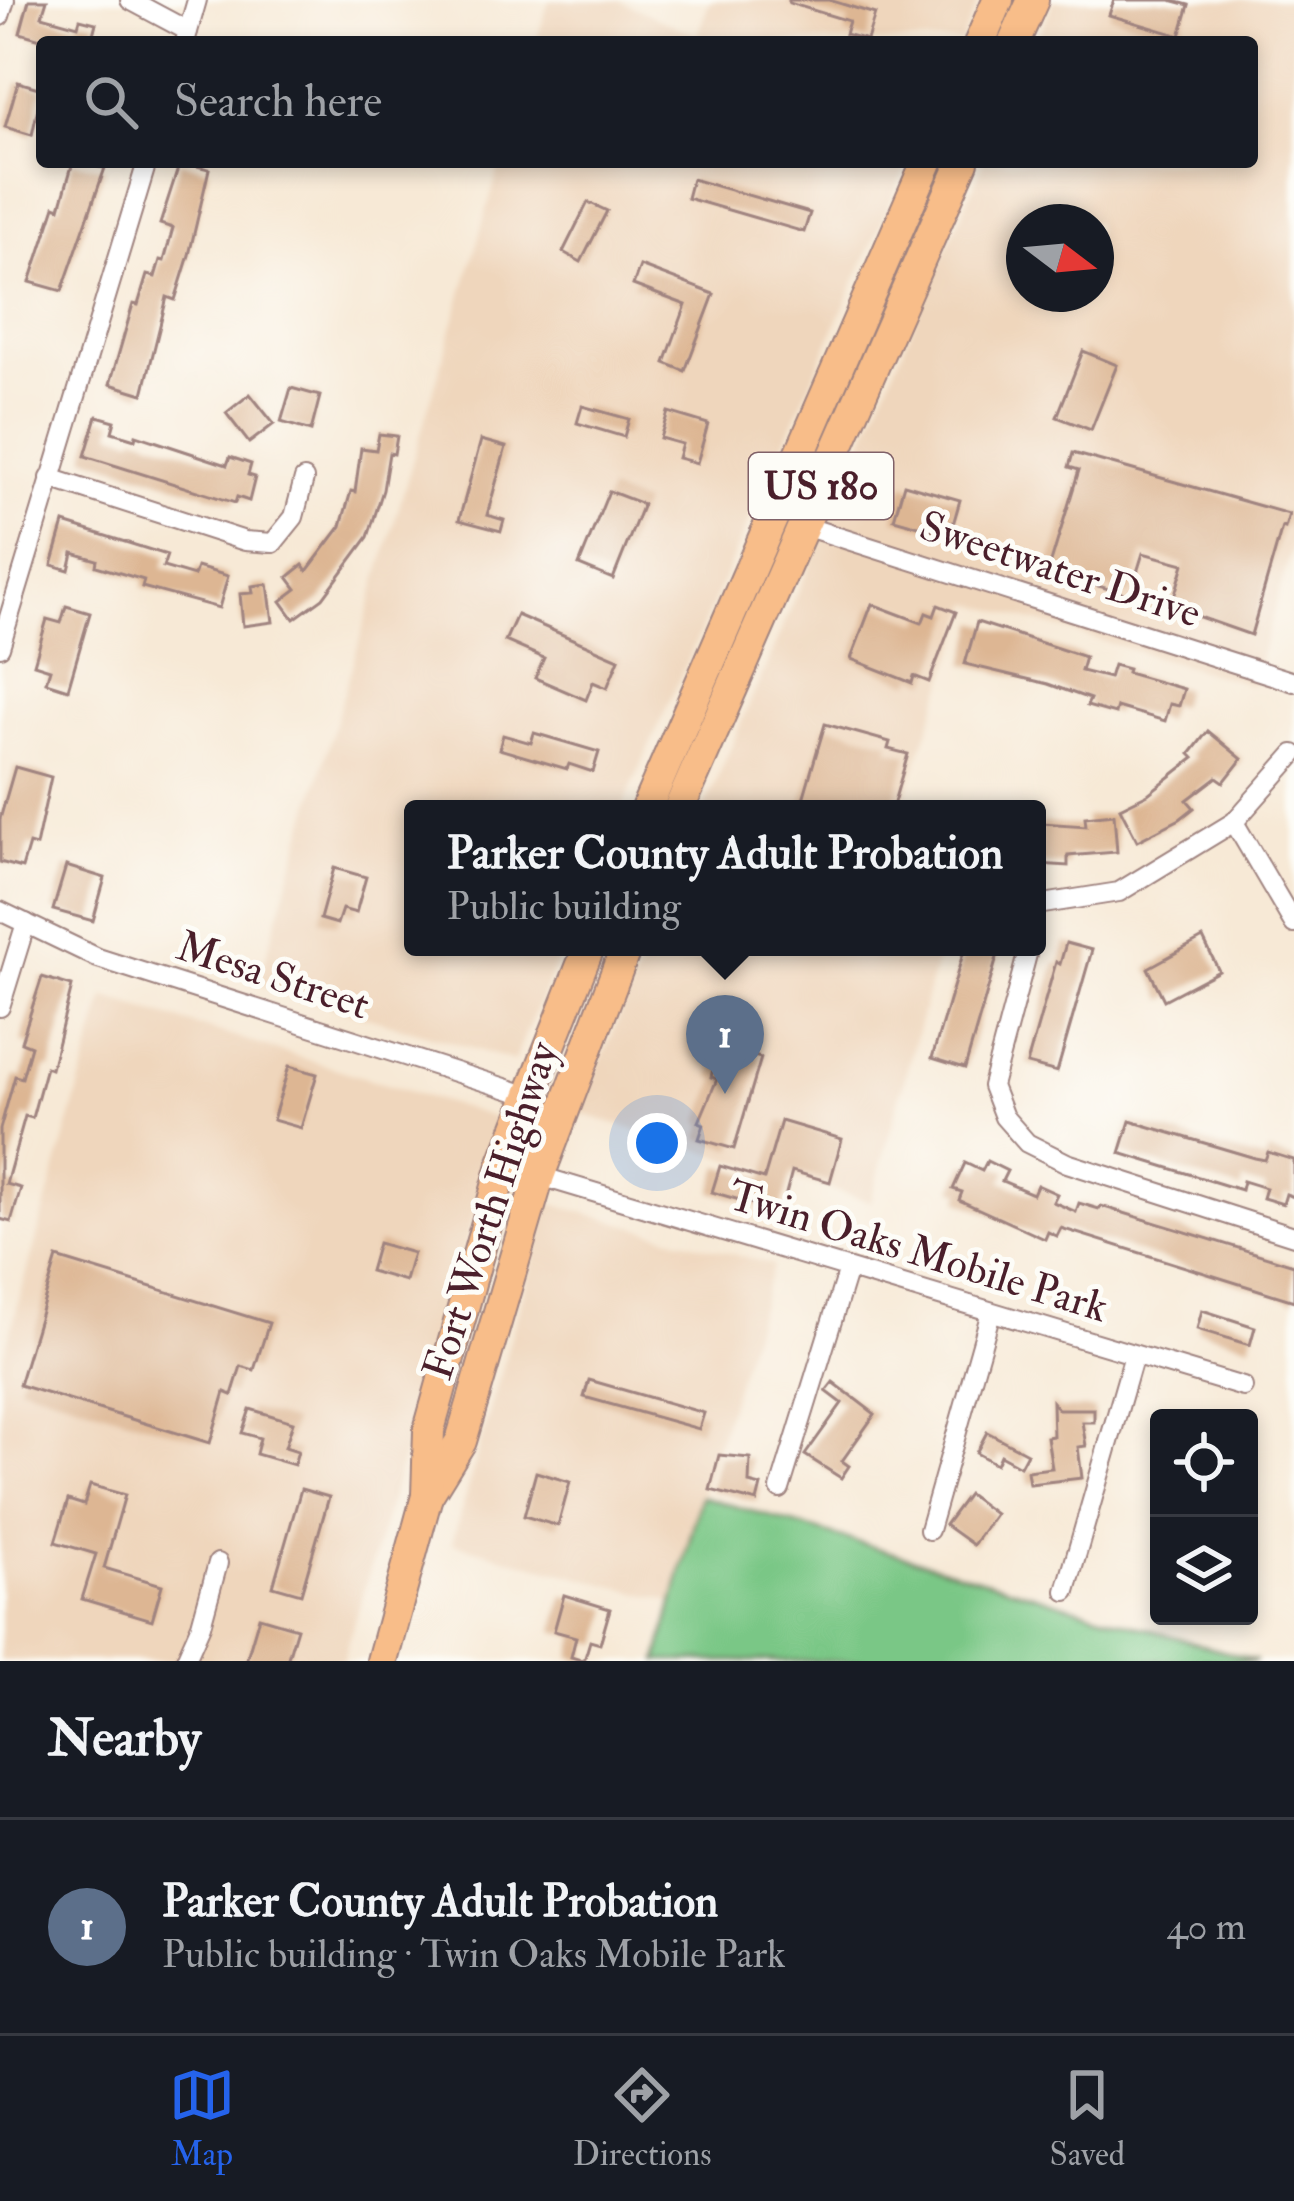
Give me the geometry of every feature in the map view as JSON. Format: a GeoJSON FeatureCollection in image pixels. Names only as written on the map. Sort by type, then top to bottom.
{"type":"FeatureCollection","features":[{"type":"Feature","properties":{"kind":"main road"},"geometry":{"type":"LineString","coordinates":[[983,36],[998,0]]}},
{"type":"Feature","properties":{"kind":"main road"},"geometry":{"type":"LineString","coordinates":[[1017,36],[1033,0]]}},
{"type":"Feature","properties":{"kind":"main road","name":"US 180"},"geometry":{"type":"LineString","coordinates":[[683,800],[804,526],[840,400],[924,168]]}},
{"type":"Feature","properties":{"kind":"main road","name":"US 180"},"geometry":{"type":"LineString","coordinates":[[650,800],[712,658],[840,400],[931,236],[960,168]]}},
{"type":"Feature","properties":{"kind":"main road"},"geometry":{"type":"LineString","coordinates":[[901,223],[931,236]]}},
{"type":"Feature","properties":{"kind":"main road"},"geometry":{"type":"LineString","coordinates":[[672,800],[670,786],[715,676],[712,658]]}},
{"type":"Feature","properties":{"kind":"main road","name":"Fort Worth Highway"},"geometry":{"type":"LineString","coordinates":[[382,1661],[428,1496],[429,1430],[503,1165],[585,956]]}},
{"type":"Feature","properties":{"kind":"main road"},"geometry":{"type":"LineString","coordinates":[[609,956],[605,972],[610,990]]}},
{"type":"Feature","properties":{"kind":"main road","name":"Fort Worth Highway"},"geometry":{"type":"LineString","coordinates":[[428,1496],[461,1441],[539,1176],[623,956]]}},
{"type":"Feature","properties":{"kind":"street"},"geometry":{"type":"LineString","coordinates":[[0,16],[5,0]]}},
{"type":"Feature","properties":{"kind":"street"},"geometry":{"type":"LineString","coordinates":[[130,0],[184,36]]}},
{"type":"Feature","properties":{"kind":"street"},"geometry":{"type":"LineString","coordinates":[[186,36],[197,0]]}},
{"type":"Feature","properties":{"kind":"street"},"geometry":{"type":"LineString","coordinates":[[0,647],[145,168]]}},
{"type":"Feature","properties":{"kind":"street"},"geometry":{"type":"LineString","coordinates":[[50,478],[244,541],[273,542],[294,518],[304,479]]}},
{"type":"Feature","properties":{"kind":"street","name":"Sweetwater Drive"},"geometry":{"type":"LineString","coordinates":[[804,526],[1294,682]]}},
{"type":"Feature","properties":{"kind":"street"},"geometry":{"type":"LineString","coordinates":[[1046,907],[1119,892],[1234,821],[1294,754]]}},
{"type":"Feature","properties":{"kind":"street"},"geometry":{"type":"LineString","coordinates":[[1234,821],[1294,924]]}},
{"type":"Feature","properties":{"kind":"street","name":"Mesa Street"},"geometry":{"type":"LineString","coordinates":[[0,911],[98,958],[530,1096]]}},
{"type":"Feature","properties":{"kind":"street"},"geometry":{"type":"LineString","coordinates":[[0,1007],[26,923]]}},
{"type":"Feature","properties":{"kind":"street"},"geometry":{"type":"LineString","coordinates":[[1027,956],[992,1086],[1004,1117],[1028,1143],[1067,1163],[1294,1237]]}},
{"type":"Feature","properties":{"kind":"street","name":"Twin Oaks Mobile Park"},"geometry":{"type":"LineString","coordinates":[[503,1165],[1244,1387]]}},
{"type":"Feature","properties":{"kind":"street"},"geometry":{"type":"LineString","coordinates":[[780,1489],[848,1269]]}},
{"type":"Feature","properties":{"kind":"street"},"geometry":{"type":"LineString","coordinates":[[929,1529],[991,1312]]}},
{"type":"Feature","properties":{"kind":"street"},"geometry":{"type":"LineString","coordinates":[[1066,1591],[1135,1355]]}},
{"type":"Feature","properties":{"kind":"street"},"geometry":{"type":"LineString","coordinates":[[185,1661],[201,1625],[218,1563]]}},
{"type":"Feature","properties":{"kind":"shaded area"},"geometry":{"type":"Polygon","coordinates":[[[549,0],[618,0],[697,36],[538,36],[549,0]]]}},
{"type":"Feature","properties":{"kind":"shaded area"},"geometry":{"type":"Polygon","coordinates":[[[710,0],[979,0],[964,36],[697,36],[710,0]]]}},
{"type":"Feature","properties":{"kind":"shaded area"},"geometry":{"type":"Polygon","coordinates":[[[1054,0],[1294,0],[1294,540],[1253,685],[972,603],[904,800],[708,800],[981,168],[1258,168],[1258,36],[1039,36],[1054,0]]]}},
{"type":"Feature","properties":{"kind":"shaded area"},"geometry":{"type":"Polygon","coordinates":[[[499,168],[905,168],[626,800],[404,800],[404,956],[559,956],[514,1061],[258,984],[499,168]]]}},
{"type":"Feature","properties":{"kind":"shaded area"},"geometry":{"type":"Polygon","coordinates":[[[644,956],[938,956],[871,1202],[579,1113],[644,956]]]}},
{"type":"Feature","properties":{"kind":"shaded area"},"geometry":{"type":"Polygon","coordinates":[[[105,997],[502,1120],[343,1661],[0,1661],[0,1368],[105,997]]]}},
{"type":"Feature","properties":{"kind":"shaded area"},"geometry":{"type":"Polygon","coordinates":[[[549,1203],[773,1265],[673,1602],[452,1543],[549,1203]]]}},
{"type":"Feature","properties":{"kind":"green space"},"geometry":{"type":"Polygon","coordinates":[[[701,1496],[1257,1661],[658,1661],[701,1496]]]}},
{"type":"Feature","properties":{"kind":"building"},"geometry":{"type":"Polygon","coordinates":[[[29,0],[47,0],[42,16],[78,26],[80,19],[96,23],[93,36],[36,38],[20,33],[29,0]]]}},
{"type":"Feature","properties":{"kind":"building"},"geometry":{"type":"Polygon","coordinates":[[[829,0],[875,14],[868,36],[852,36],[845,34],[849,21],[789,3],[829,0]]]}},
{"type":"Feature","properties":{"kind":"building"},"geometry":{"type":"Polygon","coordinates":[[[1114,0],[1170,0],[1189,5],[1180,36],[1109,15],[1114,0]]]}},
{"type":"Feature","properties":{"kind":"building"},"geometry":{"type":"Polygon","coordinates":[[[18,82],[36,87],[32,135],[5,127],[18,82]]]}},
{"type":"Feature","properties":{"kind":"building"},"geometry":{"type":"Polygon","coordinates":[[[71,168],[105,168],[62,291],[30,282],[55,206],[60,208],[71,168]]]}},
{"type":"Feature","properties":{"kind":"building"},"geometry":{"type":"Polygon","coordinates":[[[178,168],[209,169],[189,255],[175,300],[167,297],[143,394],[110,384],[133,304],[138,305],[147,275],[155,277],[160,260],[164,261],[173,228],[160,224],[178,168]]]}},
{"type":"Feature","properties":{"kind":"building"},"geometry":{"type":"Polygon","coordinates":[[[692,179],[810,213],[804,232],[687,198],[692,179]]]}},
{"type":"Feature","properties":{"kind":"building"},"geometry":{"type":"Polygon","coordinates":[[[588,202],[607,211],[581,262],[563,252],[588,202]]]}},
{"type":"Feature","properties":{"kind":"building"},"geometry":{"type":"Polygon","coordinates":[[[640,266],[714,294],[685,371],[665,363],[686,305],[633,285],[640,266]]]}},
{"type":"Feature","properties":{"kind":"building"},"geometry":{"type":"Polygon","coordinates":[[[1083,351],[1117,365],[1091,430],[1057,417],[1083,351]]]}},
{"type":"Feature","properties":{"kind":"building"},"geometry":{"type":"Polygon","coordinates":[[[291,388],[320,396],[311,431],[281,422],[291,388]]]}},
{"type":"Feature","properties":{"kind":"building"},"geometry":{"type":"Polygon","coordinates":[[[250,394],[274,424],[249,443],[226,413],[250,394]]]}},
{"type":"Feature","properties":{"kind":"building"},"geometry":{"type":"Polygon","coordinates":[[[582,406],[629,419],[624,437],[577,423],[582,406]]]}},
{"type":"Feature","properties":{"kind":"building"},"geometry":{"type":"Polygon","coordinates":[[[668,412],[708,424],[697,463],[678,458],[682,444],[660,438],[668,412]]]}},
{"type":"Feature","properties":{"kind":"building"},"geometry":{"type":"Polygon","coordinates":[[[97,416],[115,421],[112,432],[135,439],[136,435],[227,465],[230,457],[251,464],[248,475],[255,477],[249,501],[237,497],[235,503],[85,456],[97,416]]]}},
{"type":"Feature","properties":{"kind":"building"},"geometry":{"type":"Polygon","coordinates":[[[379,434],[397,436],[368,537],[323,598],[294,619],[281,601],[297,589],[288,577],[303,565],[307,571],[341,526],[351,491],[355,492],[361,448],[376,450],[379,434]]]}},
{"type":"Feature","properties":{"kind":"building"},"geometry":{"type":"Polygon","coordinates":[[[481,440],[506,447],[487,515],[504,520],[501,531],[459,520],[481,440]]]}},
{"type":"Feature","properties":{"kind":"building"},"geometry":{"type":"Polygon","coordinates":[[[1073,453],[1289,514],[1251,635],[1171,607],[1184,564],[1143,553],[1130,595],[1048,572],[1079,470],[1069,467],[1073,453]]]}},
{"type":"Feature","properties":{"kind":"building"},"geometry":{"type":"Polygon","coordinates":[[[904,484],[960,500],[950,535],[894,519],[904,484]]]}},
{"type":"Feature","properties":{"kind":"building"},"geometry":{"type":"Polygon","coordinates":[[[609,491],[643,504],[613,579],[579,565],[609,491]]]}},
{"type":"Feature","properties":{"kind":"building"},"geometry":{"type":"Polygon","coordinates":[[[64,523],[167,555],[163,567],[194,576],[197,567],[228,576],[219,608],[142,587],[144,580],[96,566],[97,560],[73,553],[69,570],[52,565],[64,523]]]}},
{"type":"Feature","properties":{"kind":"building"},"geometry":{"type":"Polygon","coordinates":[[[268,584],[273,622],[243,626],[240,594],[268,584]]]}},
{"type":"Feature","properties":{"kind":"building"},"geometry":{"type":"Polygon","coordinates":[[[872,604],[922,623],[926,613],[934,616],[938,605],[956,612],[929,682],[914,676],[912,683],[851,659],[872,604]]]}},
{"type":"Feature","properties":{"kind":"building"},"geometry":{"type":"Polygon","coordinates":[[[66,606],[90,613],[68,689],[46,682],[50,669],[34,664],[47,619],[61,623],[66,606]]]}},
{"type":"Feature","properties":{"kind":"building"},"geometry":{"type":"Polygon","coordinates":[[[517,615],[619,659],[607,688],[593,682],[586,700],[535,678],[544,658],[505,641],[517,615]]]}},
{"type":"Feature","properties":{"kind":"building"},"geometry":{"type":"Polygon","coordinates":[[[977,622],[1085,657],[1081,671],[1109,678],[1113,665],[1184,689],[1179,706],[1170,704],[1165,721],[1117,707],[1115,714],[1087,706],[1090,699],[1048,684],[965,664],[977,622]]]}},
{"type":"Feature","properties":{"kind":"building"},"geometry":{"type":"Polygon","coordinates":[[[825,724],[890,742],[888,749],[908,754],[895,800],[803,800],[825,724]]]}},
{"type":"Feature","properties":{"kind":"building"},"geometry":{"type":"Polygon","coordinates":[[[1208,731],[1242,759],[1224,782],[1217,777],[1187,800],[1194,808],[1180,819],[1137,841],[1120,808],[1148,794],[1194,758],[1190,754],[1208,731]]]}},
{"type":"Feature","properties":{"kind":"building"},"geometry":{"type":"Polygon","coordinates":[[[534,733],[599,752],[593,772],[499,749],[503,735],[531,743],[534,733]]]}},
{"type":"Feature","properties":{"kind":"building"},"geometry":{"type":"Polygon","coordinates":[[[15,767],[51,777],[36,846],[29,844],[22,868],[0,862],[0,819],[15,767]]]}},
{"type":"Feature","properties":{"kind":"building"},"geometry":{"type":"Polygon","coordinates":[[[1114,814],[1117,852],[1068,856],[1068,866],[1046,864],[1046,823],[1086,826],[1085,817],[1114,814]]]}},
{"type":"Feature","properties":{"kind":"building"},"geometry":{"type":"Polygon","coordinates":[[[66,866],[105,878],[93,921],[53,910],[66,866]]]}},
{"type":"Feature","properties":{"kind":"building"},"geometry":{"type":"Polygon","coordinates":[[[334,868],[366,877],[356,913],[342,909],[337,924],[320,919],[334,868]]]}},
{"type":"Feature","properties":{"kind":"building"},"geometry":{"type":"Polygon","coordinates":[[[1203,938],[1219,971],[1164,1000],[1148,968],[1203,938]]]}},
{"type":"Feature","properties":{"kind":"building"},"geometry":{"type":"Polygon","coordinates":[[[1066,943],[1092,950],[1057,1072],[1027,1064],[1056,962],[1060,964],[1066,943]]]}},
{"type":"Feature","properties":{"kind":"building"},"geometry":{"type":"Polygon","coordinates":[[[962,956],[997,956],[965,1068],[932,1058],[962,956]]]}},
{"type":"Feature","properties":{"kind":"building"},"geometry":{"type":"Polygon","coordinates":[[[42,977],[72,986],[51,1069],[46,1067],[32,1118],[25,1116],[6,1184],[21,1188],[11,1222],[0,1219],[0,1129],[15,1076],[22,1078],[31,1046],[21,1042],[42,977]]]}},
{"type":"Feature","properties":{"kind":"building"},"geometry":{"type":"Polygon","coordinates":[[[726,1048],[761,1058],[734,1149],[699,1139],[704,1124],[699,1122],[717,1079],[711,1077],[717,1053],[724,1055],[726,1048]]]}},
{"type":"Feature","properties":{"kind":"building"},"geometry":{"type":"Polygon","coordinates":[[[289,1066],[317,1074],[301,1128],[273,1120],[289,1066]]]}},
{"type":"Feature","properties":{"kind":"building"},"geometry":{"type":"Polygon","coordinates":[[[781,1121],[842,1139],[830,1182],[792,1171],[781,1212],[712,1192],[720,1166],[764,1179],[781,1121]]]}},
{"type":"Feature","properties":{"kind":"building"},"geometry":{"type":"Polygon","coordinates":[[[1130,1121],[1255,1158],[1265,1160],[1268,1152],[1294,1160],[1294,1197],[1286,1194],[1283,1204],[1263,1198],[1266,1188],[1243,1181],[1241,1190],[1120,1153],[1130,1121]]]}},
{"type":"Feature","properties":{"kind":"building"},"geometry":{"type":"Polygon","coordinates":[[[987,1161],[1007,1171],[1002,1181],[1033,1194],[1037,1185],[1057,1194],[1053,1202],[1076,1212],[1079,1203],[1101,1206],[1294,1265],[1294,1301],[1061,1228],[1057,1236],[1048,1232],[1045,1239],[959,1200],[962,1192],[953,1189],[965,1163],[982,1171],[987,1161]]]}},
{"type":"Feature","properties":{"kind":"building"},"geometry":{"type":"Polygon","coordinates":[[[378,1243],[413,1253],[405,1281],[370,1271],[378,1243]]]}},
{"type":"Feature","properties":{"kind":"building"},"geometry":{"type":"Polygon","coordinates":[[[57,1258],[269,1323],[254,1370],[241,1366],[232,1395],[225,1392],[210,1443],[19,1385],[57,1258]]]}},
{"type":"Feature","properties":{"kind":"building"},"geometry":{"type":"Polygon","coordinates":[[[1202,1310],[1255,1327],[1250,1345],[1197,1329],[1202,1310]]]}},
{"type":"Feature","properties":{"kind":"building"},"geometry":{"type":"Polygon","coordinates":[[[589,1380],[704,1413],[699,1429],[584,1397],[589,1380]]]}},
{"type":"Feature","properties":{"kind":"building"},"geometry":{"type":"Polygon","coordinates":[[[833,1382],[875,1414],[842,1461],[849,1466],[841,1478],[805,1455],[842,1403],[826,1391],[833,1382]]]}},
{"type":"Feature","properties":{"kind":"building"},"geometry":{"type":"Polygon","coordinates":[[[1052,1402],[1058,1409],[1094,1409],[1094,1422],[1082,1422],[1086,1446],[1078,1447],[1082,1478],[1029,1484],[1027,1471],[1052,1468],[1047,1437],[1053,1436],[1052,1402]]]}},
{"type":"Feature","properties":{"kind":"building"},"geometry":{"type":"Polygon","coordinates":[[[250,1409],[293,1422],[285,1447],[298,1451],[294,1465],[256,1454],[260,1438],[242,1433],[250,1409]]]}},
{"type":"Feature","properties":{"kind":"building"},"geometry":{"type":"Polygon","coordinates":[[[987,1432],[1027,1453],[1020,1466],[1000,1455],[996,1464],[976,1453],[987,1432]]]}},
{"type":"Feature","properties":{"kind":"building"},"geometry":{"type":"Polygon","coordinates":[[[719,1455],[750,1458],[749,1483],[761,1486],[757,1502],[710,1490],[719,1455]]]}},
{"type":"Feature","properties":{"kind":"building"},"geometry":{"type":"Polygon","coordinates":[[[536,1472],[570,1482],[558,1526],[524,1516],[536,1472]]]}},
{"type":"Feature","properties":{"kind":"building"},"geometry":{"type":"Polygon","coordinates":[[[90,1485],[125,1495],[104,1568],[162,1585],[152,1620],[82,1599],[96,1554],[55,1542],[68,1500],[84,1505],[90,1485]]]}},
{"type":"Feature","properties":{"kind":"building"},"geometry":{"type":"Polygon","coordinates":[[[301,1489],[329,1497],[301,1594],[273,1586],[301,1489]]]}},
{"type":"Feature","properties":{"kind":"building"},"geometry":{"type":"Polygon","coordinates":[[[968,1494],[995,1514],[973,1545],[945,1525],[968,1494]]]}},
{"type":"Feature","properties":{"kind":"building"},"geometry":{"type":"Polygon","coordinates":[[[564,1595],[610,1609],[600,1644],[590,1641],[584,1661],[571,1657],[576,1637],[554,1631],[564,1595]]]}},
{"type":"Feature","properties":{"kind":"building"},"geometry":{"type":"Polygon","coordinates":[[[259,1617],[297,1628],[287,1661],[246,1661],[259,1617]]]}},
{"type":"Feature","properties":{"kind":"place","name":"Parker County Adult Probation"},"geometry":{"type":"Point","coordinates":[725,1094]}}]}
